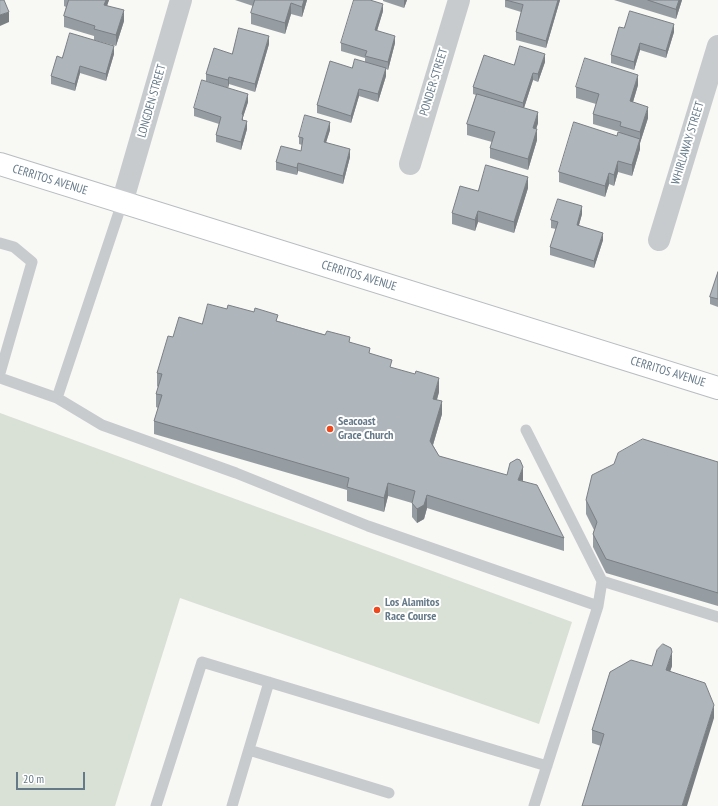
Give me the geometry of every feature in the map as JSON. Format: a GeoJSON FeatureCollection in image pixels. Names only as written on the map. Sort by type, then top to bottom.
{"type":"FeatureCollection","features":[{"type":"Feature","properties":{"kind":"main road","name":"CERRITOS AVENUE"},"geometry":{"type":"LineString","coordinates":[[0,164],[718,388]]}},
{"type":"Feature","properties":{"kind":"street","name":"LONGDEN STREET"},"geometry":{"type":"LineString","coordinates":[[122,203],[181,0]]}},
{"type":"Feature","properties":{"kind":"street","name":"PONDER STREET"},"geometry":{"type":"LineString","coordinates":[[410,164],[459,0]]}},
{"type":"Feature","properties":{"kind":"street","name":"WHIRLAWAY STREET"},"geometry":{"type":"LineString","coordinates":[[659,240],[718,46]]}},
{"type":"Feature","properties":{"kind":"lane"},"geometry":{"type":"LineString","coordinates":[[57,398],[122,203]]}},
{"type":"Feature","properties":{"kind":"lane"},"geometry":{"type":"LineString","coordinates":[[0,243],[14,247],[32,262],[0,373]]}},
{"type":"Feature","properties":{"kind":"lane"},"geometry":{"type":"LineString","coordinates":[[0,378],[57,398],[102,425],[236,472],[368,526],[598,606]]}},
{"type":"Feature","properties":{"kind":"lane"},"geometry":{"type":"LineString","coordinates":[[526,430],[602,581],[598,606],[534,806]]}},
{"type":"Feature","properties":{"kind":"lane"},"geometry":{"type":"LineString","coordinates":[[602,581],[718,617]]}},
{"type":"Feature","properties":{"kind":"lane"},"geometry":{"type":"LineString","coordinates":[[156,806],[202,662],[547,766]]}},
{"type":"Feature","properties":{"kind":"lane"},"geometry":{"type":"LineString","coordinates":[[232,806],[269,682]]}},
{"type":"Feature","properties":{"kind":"lane"},"geometry":{"type":"LineString","coordinates":[[249,750],[389,793]]}},
{"type":"Feature","properties":{"kind":"shaded area","name":"Los Alamitos Race Course"},"geometry":{"type":"Polygon","coordinates":[[[0,413],[572,622],[539,724],[180,598],[115,806],[0,806],[0,413]]]}},
{"type":"Feature","properties":{"kind":"building"},"geometry":{"type":"Polygon","coordinates":[[[0,0],[4,0],[9,12],[0,15],[0,0]]]}},
{"type":"Feature","properties":{"kind":"building"},"geometry":{"type":"Polygon","coordinates":[[[69,0],[106,0],[104,5],[124,10],[116,35],[94,29],[95,26],[64,16],[69,0]]]}},
{"type":"Feature","properties":{"kind":"building"},"geometry":{"type":"Polygon","coordinates":[[[255,0],[304,0],[302,7],[291,3],[285,23],[251,13],[255,0]]]}},
{"type":"Feature","properties":{"kind":"building"},"geometry":{"type":"Polygon","coordinates":[[[354,0],[370,0],[383,4],[375,30],[395,36],[388,62],[365,56],[367,51],[341,43],[354,0]]]}},
{"type":"Feature","properties":{"kind":"building"},"geometry":{"type":"Polygon","coordinates":[[[506,0],[558,0],[546,41],[516,32],[523,5],[506,0]]]}},
{"type":"Feature","properties":{"kind":"building"},"geometry":{"type":"Polygon","coordinates":[[[648,0],[679,0],[676,9],[648,0]]]}},
{"type":"Feature","properties":{"kind":"building"},"geometry":{"type":"Polygon","coordinates":[[[630,11],[674,24],[666,51],[640,43],[634,62],[611,55],[619,27],[624,28],[630,11]]]}},
{"type":"Feature","properties":{"kind":"building"},"geometry":{"type":"Polygon","coordinates":[[[239,28],[269,36],[255,84],[229,77],[228,80],[206,74],[214,48],[232,54],[239,28]]]}},
{"type":"Feature","properties":{"kind":"building"},"geometry":{"type":"Polygon","coordinates":[[[70,33],[114,46],[106,74],[80,66],[75,84],[51,76],[57,56],[62,58],[70,33]]]}},
{"type":"Feature","properties":{"kind":"building"},"geometry":{"type":"Polygon","coordinates":[[[520,46],[545,54],[538,74],[533,73],[523,103],[473,87],[484,55],[514,65],[520,46]]]}},
{"type":"Feature","properties":{"kind":"building"},"geometry":{"type":"Polygon","coordinates":[[[585,58],[638,75],[630,101],[648,107],[640,132],[620,126],[621,122],[593,114],[599,94],[576,87],[585,58]]]}},
{"type":"Feature","properties":{"kind":"building"},"geometry":{"type":"Polygon","coordinates":[[[355,59],[386,68],[378,94],[359,89],[351,116],[317,105],[330,61],[352,68],[355,59]]]}},
{"type":"Feature","properties":{"kind":"building"},"geometry":{"type":"Polygon","coordinates":[[[202,80],[248,94],[242,114],[242,120],[247,121],[241,142],[216,135],[221,117],[194,108],[202,80]]]}},
{"type":"Feature","properties":{"kind":"building"},"geometry":{"type":"Polygon","coordinates":[[[477,94],[538,112],[533,128],[537,129],[528,159],[490,148],[495,132],[467,124],[477,94]]]}},
{"type":"Feature","properties":{"kind":"building"},"geometry":{"type":"Polygon","coordinates":[[[305,115],[330,122],[324,142],[350,149],[343,176],[298,163],[297,168],[276,162],[281,146],[301,151],[303,138],[299,137],[305,115]]]}},
{"type":"Feature","properties":{"kind":"building"},"geometry":{"type":"Polygon","coordinates":[[[574,122],[617,136],[618,132],[640,139],[632,165],[618,161],[614,175],[609,173],[605,186],[559,172],[574,122]]]}},
{"type":"Feature","properties":{"kind":"building"},"geometry":{"type":"Polygon","coordinates":[[[486,165],[528,177],[514,222],[478,211],[475,220],[452,213],[460,186],[478,191],[486,165]]]}},
{"type":"Feature","properties":{"kind":"building"},"geometry":{"type":"Polygon","coordinates":[[[558,199],[582,206],[577,225],[603,233],[594,261],[550,247],[558,222],[551,220],[558,199]]]}},
{"type":"Feature","properties":{"kind":"building"},"geometry":{"type":"Polygon","coordinates":[[[718,272],[718,299],[710,297],[718,272]]]}},
{"type":"Feature","properties":{"kind":"building"},"geometry":{"type":"Polygon","coordinates":[[[208,304],[227,309],[228,305],[254,312],[255,308],[278,315],[276,321],[325,335],[327,331],[350,337],[349,342],[370,348],[369,353],[392,360],[390,367],[415,374],[416,371],[439,378],[433,399],[442,401],[430,441],[439,456],[507,475],[510,463],[517,459],[520,460],[523,467],[518,480],[537,485],[564,538],[427,495],[424,505],[417,509],[412,503],[415,491],[388,483],[384,498],[347,487],[349,478],[154,421],[162,395],[156,394],[162,374],[157,373],[168,336],[173,337],[179,317],[202,324],[208,304]]]}},
{"type":"Feature","properties":{"kind":"building"},"geometry":{"type":"Polygon","coordinates":[[[643,439],[718,462],[718,593],[606,559],[593,534],[597,522],[586,500],[592,475],[614,464],[618,453],[643,439]]]}},
{"type":"Feature","properties":{"kind":"building"},"geometry":{"type":"Polygon","coordinates":[[[663,644],[671,648],[672,652],[666,670],[705,683],[714,705],[682,806],[582,806],[604,734],[592,730],[610,672],[631,660],[652,666],[657,650],[663,644]]]}},
{"type":"Feature","properties":{"kind":"place","name":"Seacoast Grace Church"},"geometry":{"type":"Point","coordinates":[330,429]}},
{"type":"Feature","properties":{"kind":"place","name":"Los Alamitos Race Course"},"geometry":{"type":"Point","coordinates":[377,610]}}]}
